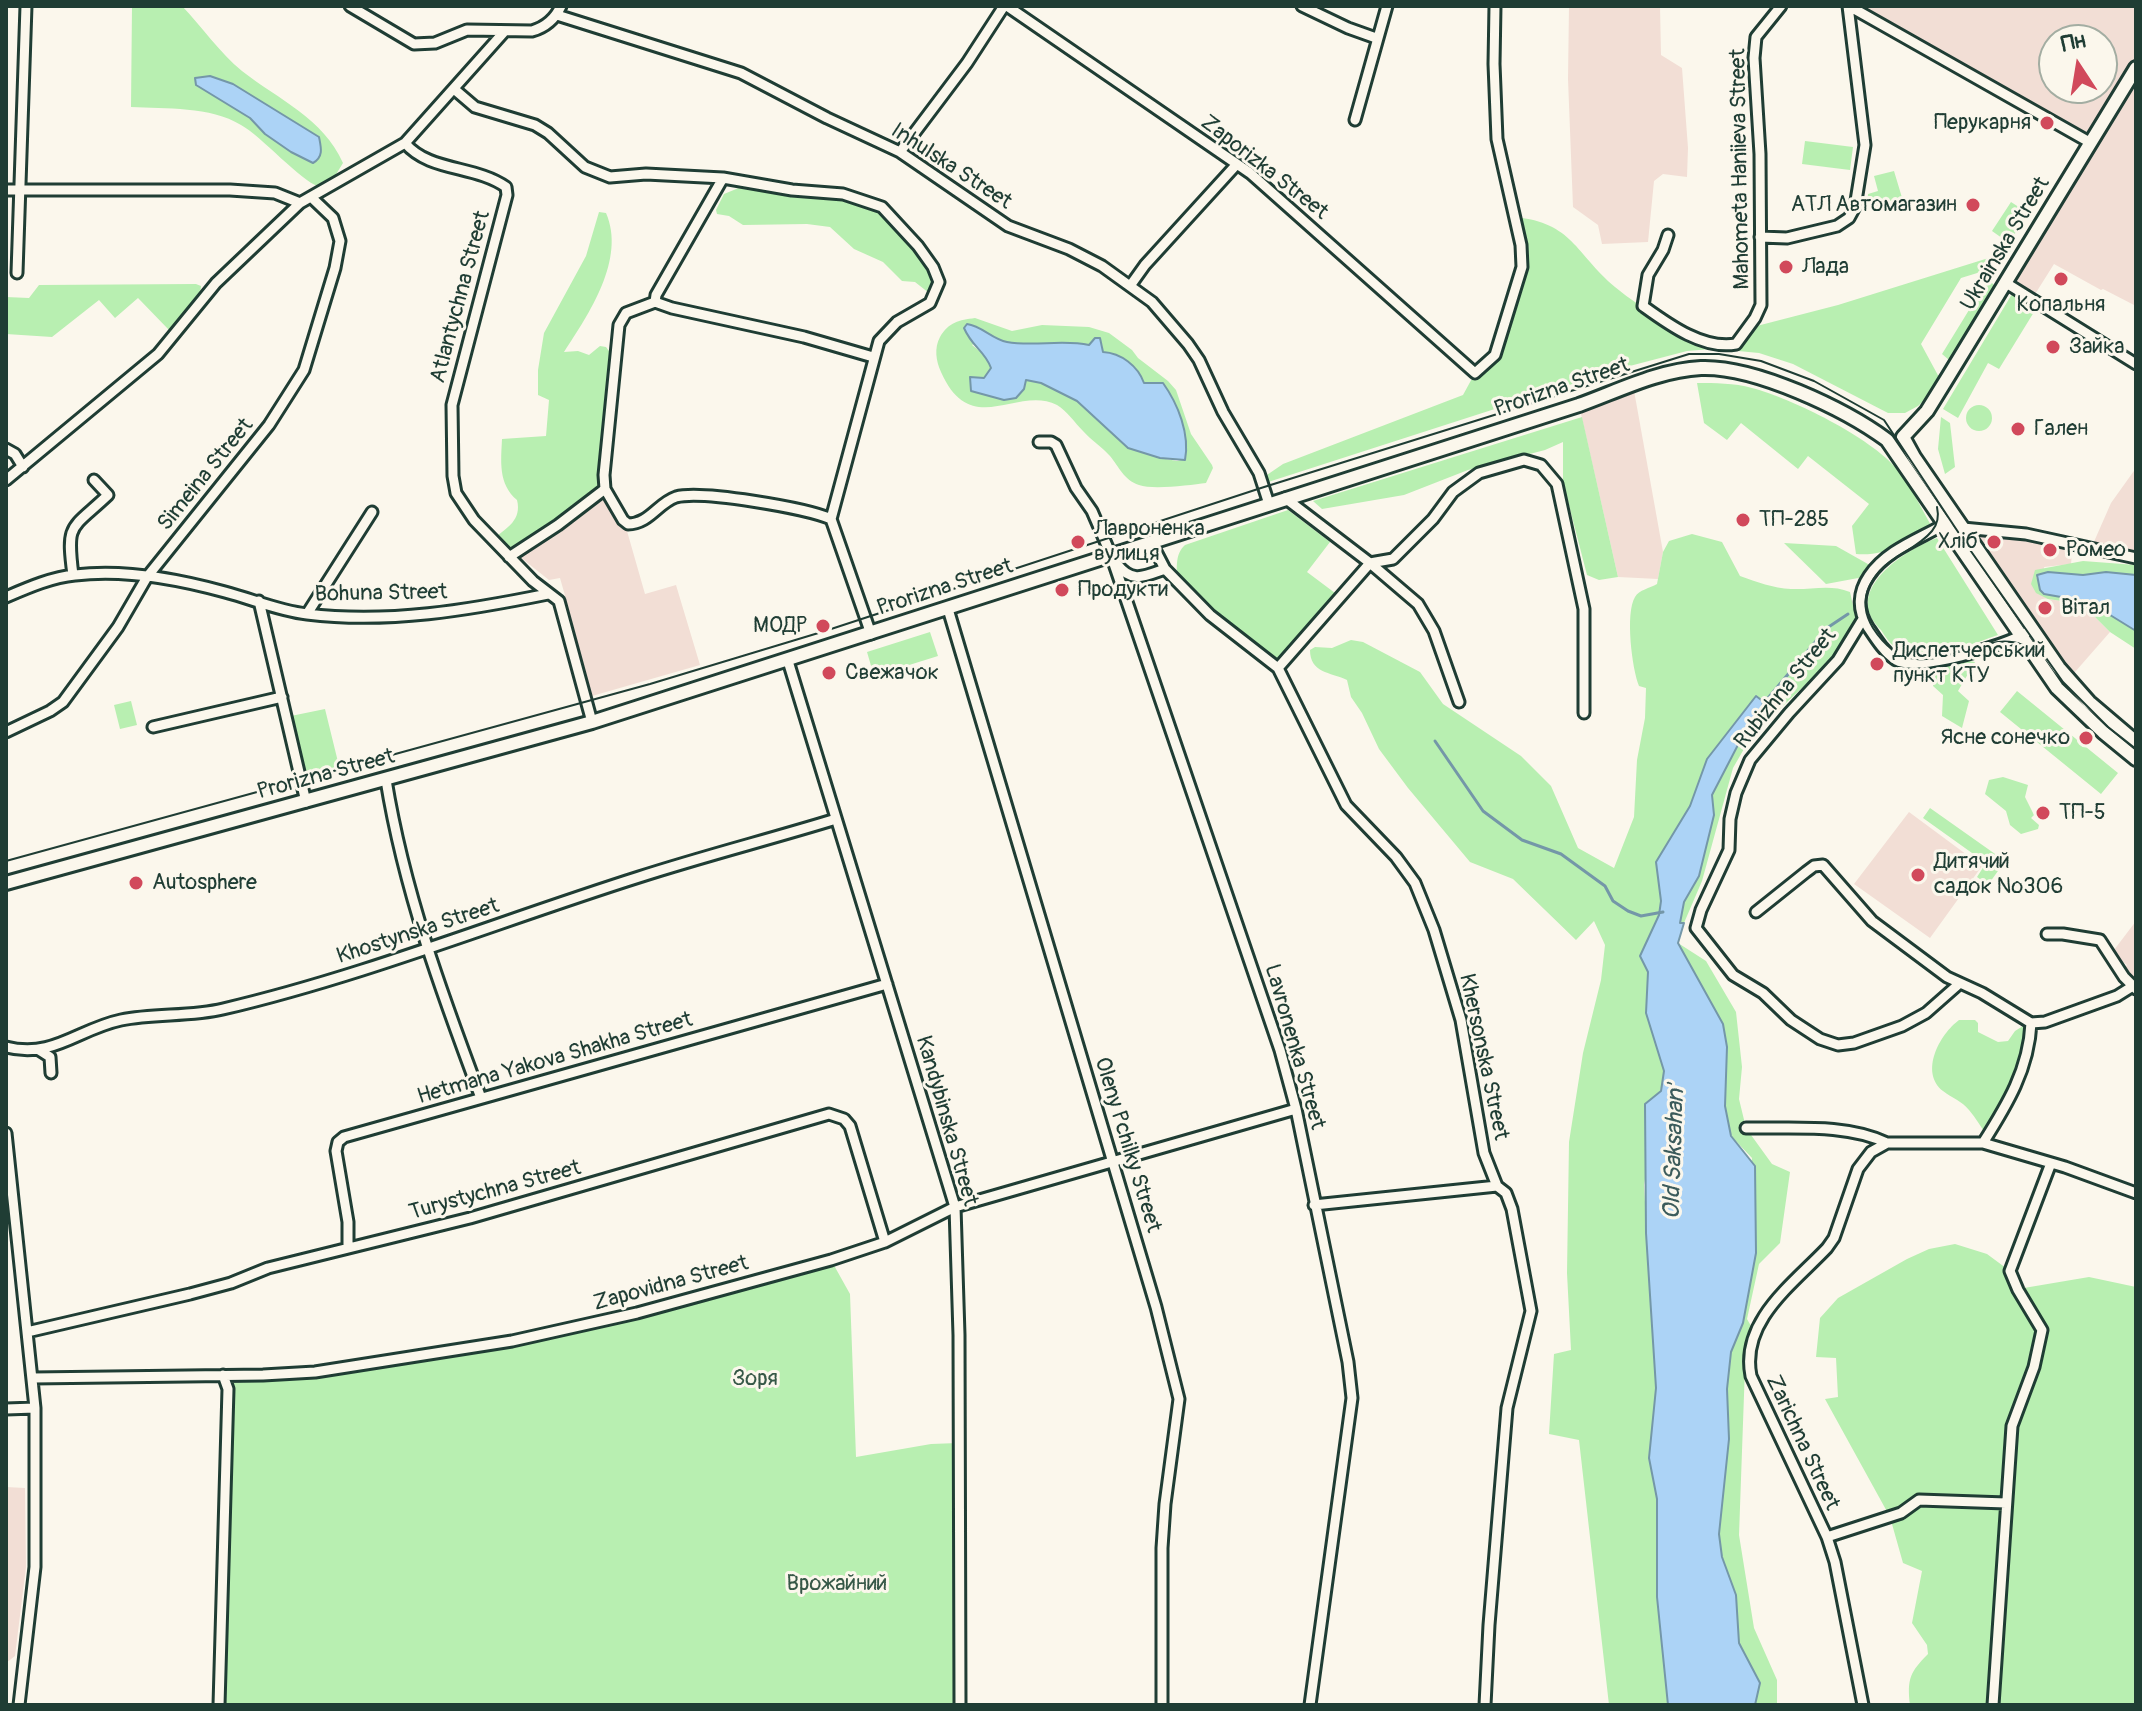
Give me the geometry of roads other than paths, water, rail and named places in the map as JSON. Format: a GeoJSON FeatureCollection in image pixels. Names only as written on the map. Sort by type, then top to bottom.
{"type":"FeatureCollection","features":[{"type":"Feature","properties":{"kind":"main road","name":"Ukrainska Street"},"geometry":{"type":"LineString","coordinates":[[1903,437],[1927,411],[2136,68]]}},
{"type":"Feature","properties":{"kind":"main road","name":"Prorizna Street"},"geometry":{"type":"LineString","coordinates":[[6,883],[592,722],[1659,377],[1703,368],[1743,373],[1777,384],[1849,417],[1884,438],[1954,526]]}},
{"type":"Feature","properties":{"kind":"main road"},"geometry":{"type":"LineString","coordinates":[[1884,438],[1903,437]]}},
{"type":"Feature","properties":{"kind":"main road"},"geometry":{"type":"LineString","coordinates":[[1898,454],[1903,437]]}},
{"type":"Feature","properties":{"kind":"main road"},"geometry":{"type":"LineString","coordinates":[[1903,437],[1954,526],[2026,632],[2057,688],[2136,759]]}},
{"type":"Feature","properties":{"kind":"main road"},"geometry":{"type":"LineString","coordinates":[[2026,632],[2077,691],[2136,742]]}},
{"type":"Feature","properties":{"kind":"street"},"geometry":{"type":"LineString","coordinates":[[17,273],[26,6]]}},
{"type":"Feature","properties":{"kind":"street","name":"Inhulska Street"},"geometry":{"type":"LineString","coordinates":[[350,6],[414,44],[435,43],[467,30],[520,32],[542,28],[559,11],[741,73],[900,152],[989,216],[1085,257],[1160,310],[1199,360],[1223,412],[1259,473],[1269,504]]}},
{"type":"Feature","properties":{"kind":"street"},"geometry":{"type":"LineString","coordinates":[[900,152],[1006,6]]}},
{"type":"Feature","properties":{"kind":"street","name":"Zaporizka Street"},"geometry":{"type":"LineString","coordinates":[[1006,6],[1237,164],[1475,373],[1495,355],[1522,267],[1521,245],[1497,139],[1495,6]]}},
{"type":"Feature","properties":{"kind":"street"},"geometry":{"type":"LineString","coordinates":[[1302,6],[1376,38]]}},
{"type":"Feature","properties":{"kind":"street"},"geometry":{"type":"LineString","coordinates":[[1355,120],[1387,6]]}},
{"type":"Feature","properties":{"kind":"street","name":"Mahometa Haniieva Street"},"geometry":{"type":"LineString","coordinates":[[1668,235],[1648,275],[1643,306],[1666,323],[1691,335],[1725,346],[1736,344],[1743,338],[1761,305],[1756,37],[1781,6]]}},
{"type":"Feature","properties":{"kind":"street"},"geometry":{"type":"LineString","coordinates":[[1760,237],[1787,238],[1837,226],[1849,218],[1855,207],[1865,145],[1848,6]]}},
{"type":"Feature","properties":{"kind":"street"},"geometry":{"type":"LineString","coordinates":[[1848,6],[2091,143]]}},
{"type":"Feature","properties":{"kind":"street"},"geometry":{"type":"LineString","coordinates":[[6,480],[158,354],[216,283],[300,203],[405,143],[504,32]]}},
{"type":"Feature","properties":{"kind":"street"},"geometry":{"type":"LineString","coordinates":[[454,89],[475,107],[535,125],[585,167],[600,174],[610,177],[646,174],[723,178],[792,190],[843,194],[888,211],[918,246],[933,267],[938,288],[930,303],[886,331],[879,341],[831,519],[871,634]]}},
{"type":"Feature","properties":{"kind":"street","name":"Atlantychna Street"},"geometry":{"type":"LineString","coordinates":[[405,143],[416,156],[472,171],[497,180],[506,187],[507,195],[452,405],[456,493],[474,520],[509,557],[559,601],[592,722]]}},
{"type":"Feature","properties":{"kind":"street"},"geometry":{"type":"LineString","coordinates":[[1130,286],[1145,265],[1237,164]]}},
{"type":"Feature","properties":{"kind":"street"},"geometry":{"type":"LineString","coordinates":[[655,302],[656,295],[723,178]]}},
{"type":"Feature","properties":{"kind":"street"},"geometry":{"type":"LineString","coordinates":[[6,190],[230,190],[275,193],[300,203]]}},
{"type":"Feature","properties":{"kind":"street","name":"Simeina Street"},"geometry":{"type":"LineString","coordinates":[[6,732],[63,702],[118,627],[147,577],[269,425],[304,370],[335,268],[340,241],[333,218],[311,197]]}},
{"type":"Feature","properties":{"kind":"street"},"geometry":{"type":"LineString","coordinates":[[2006,283],[2136,364]]}},
{"type":"Feature","properties":{"kind":"street"},"geometry":{"type":"LineString","coordinates":[[831,519],[760,503],[696,495],[676,497],[642,521],[628,524],[605,489],[605,448],[621,319],[626,313],[655,302],[804,337],[873,357]]}},
{"type":"Feature","properties":{"kind":"street","name":"Lavronenka Street"},"geometry":{"type":"LineString","coordinates":[[1039,442],[1056,445],[1076,488],[1092,511],[1111,555],[1223,877],[1280,1050],[1296,1109],[1348,1362],[1352,1398],[1310,1705]]}},
{"type":"Feature","properties":{"kind":"street"},"geometry":{"type":"LineString","coordinates":[[6,449],[15,454],[23,467]]}},
{"type":"Feature","properties":{"kind":"street"},"geometry":{"type":"LineString","coordinates":[[1278,668],[1370,563],[1393,559],[1433,519],[1453,492],[1479,473],[1524,460],[1541,465],[1557,484],[1584,609],[1584,713]]}},
{"type":"Feature","properties":{"kind":"street"},"geometry":{"type":"LineString","coordinates":[[73,575],[69,541],[71,530],[108,495],[94,480]]}},
{"type":"Feature","properties":{"kind":"street"},"geometry":{"type":"LineString","coordinates":[[509,557],[605,489]]}},
{"type":"Feature","properties":{"kind":"street"},"geometry":{"type":"LineString","coordinates":[[1285,498],[1404,590],[1426,615],[1459,702]]}},
{"type":"Feature","properties":{"kind":"street"},"geometry":{"type":"LineString","coordinates":[[307,614],[372,512]]}},
{"type":"Feature","properties":{"kind":"street"},"geometry":{"type":"LineString","coordinates":[[2026,632],[1937,662],[1914,665],[1898,661],[1884,650],[1863,619],[1859,600],[1875,568],[1895,551],[1954,526],[2026,534],[2136,558]]}},
{"type":"Feature","properties":{"kind":"street","name":"Khersonska Street"},"geometry":{"type":"LineString","coordinates":[[1151,542],[1165,569],[1210,615],[1278,668],[1346,805],[1396,857],[1415,883],[1425,904],[1461,1020],[1480,1138],[1497,1186],[1506,1193],[1512,1209],[1531,1311],[1507,1408],[1485,1705]]}},
{"type":"Feature","properties":{"kind":"street"},"geometry":{"type":"LineString","coordinates":[[1111,555],[1129,576],[1139,579],[1165,569]]}},
{"type":"Feature","properties":{"kind":"street","name":"Bohuna Street"},"geometry":{"type":"LineString","coordinates":[[6,597],[73,575],[114,574],[211,588],[307,614],[363,617],[453,612],[548,594]]}},
{"type":"Feature","properties":{"kind":"street"},"geometry":{"type":"LineString","coordinates":[[259,601],[306,802]]}},
{"type":"Feature","properties":{"kind":"street","name":"Oleny Pchilky Street"},"geometry":{"type":"LineString","coordinates":[[948,609],[1156,1307],[1179,1399],[1162,1548],[1162,1705]]}},
{"type":"Feature","properties":{"kind":"street","name":"Rubizhna Street"},"geometry":{"type":"LineString","coordinates":[[1863,619],[1838,660],[1750,760],[1736,793],[1730,819],[1729,850],[1701,910],[1696,928],[1733,975],[1763,993],[1791,1020],[1820,1039],[1838,1045],[1847,1045],[1902,1026],[1926,1013],[1960,983]]}},
{"type":"Feature","properties":{"kind":"street","name":"Kandybinska Street"},"geometry":{"type":"LineString","coordinates":[[788,661],[955,1207],[959,1335],[960,1705]]}},
{"type":"Feature","properties":{"kind":"street"},"geometry":{"type":"LineString","coordinates":[[153,727],[282,697]]}},
{"type":"Feature","properties":{"kind":"street"},"geometry":{"type":"LineString","coordinates":[[386,780],[407,880],[426,949],[481,1098]]}},
{"type":"Feature","properties":{"kind":"street","name":"Khostynska Street"},"geometry":{"type":"LineString","coordinates":[[6,1047],[39,1050],[60,1045],[103,1024],[141,1016],[222,1010],[426,949],[651,873],[836,819]]}},
{"type":"Feature","properties":{"kind":"street"},"geometry":{"type":"LineString","coordinates":[[1756,912],[1814,866],[1823,865],[1872,921],[1947,977],[2031,1023],[2045,1022],[2134,988],[2100,940],[2047,934]]}},
{"type":"Feature","properties":{"kind":"street","name":"Hetmana Yakova Shakha Street"},"geometry":{"type":"LineString","coordinates":[[348,1248],[348,1222],[336,1151],[338,1142],[344,1137],[887,984]]}},
{"type":"Feature","properties":{"kind":"street"},"geometry":{"type":"LineString","coordinates":[[1983,1143],[2018,1083],[2028,1051],[2031,1023]]}},
{"type":"Feature","properties":{"kind":"street"},"geometry":{"type":"LineString","coordinates":[[39,1050],[50,1057],[51,1073]]}},
{"type":"Feature","properties":{"kind":"street","name":"Zapovidna Street"},"geometry":{"type":"LineString","coordinates":[[33,1378],[315,1372],[512,1341],[637,1313],[831,1260],[885,1242],[955,1207],[1296,1109]]}},
{"type":"Feature","properties":{"kind":"street","name":"Turystychna Street"},"geometry":{"type":"LineString","coordinates":[[27,1332],[217,1287],[268,1268],[470,1218],[829,1114],[844,1119],[850,1126],[885,1242]]}},
{"type":"Feature","properties":{"kind":"street"},"geometry":{"type":"LineString","coordinates":[[1746,1128],[1839,1131],[1874,1137],[1887,1143],[1983,1143],[2136,1193]]}},
{"type":"Feature","properties":{"kind":"street"},"geometry":{"type":"LineString","coordinates":[[6,1133],[35,1408],[35,1567],[19,1705]]}},
{"type":"Feature","properties":{"kind":"street","name":"Zarichna Street"},"geometry":{"type":"LineString","coordinates":[[1863,1705],[1835,1562],[1827,1537],[1754,1383],[1749,1349],[1758,1324],[1834,1238],[1858,1169],[1871,1152],[1887,1143]]}},
{"type":"Feature","properties":{"kind":"street"},"geometry":{"type":"LineString","coordinates":[[1993,1705],[2012,1426],[2034,1367],[2042,1330],[2010,1271],[2051,1163]]}},
{"type":"Feature","properties":{"kind":"street"},"geometry":{"type":"LineString","coordinates":[[1314,1205],[1497,1186]]}},
{"type":"Feature","properties":{"kind":"street"},"geometry":{"type":"LineString","coordinates":[[219,1705],[228,1389],[223,1375]]}},
{"type":"Feature","properties":{"kind":"street"},"geometry":{"type":"LineString","coordinates":[[6,1409],[35,1408]]}},
{"type":"Feature","properties":{"kind":"street"},"geometry":{"type":"LineString","coordinates":[[1827,1537],[1901,1513],[1919,1500],[2006,1503]]}},
{"type":"Feature","properties":{"kind":"water"},"geometry":{"type":"Polygon","coordinates":[[[210,76],[233,84],[319,137],[319,158],[313,163],[291,152],[265,134],[250,118],[196,85],[195,78],[210,76]]]}},
{"type":"Feature","properties":{"kind":"water"},"geometry":{"type":"Polygon","coordinates":[[[967,324],[1002,340],[1017,343],[1089,345],[1095,338],[1100,338],[1103,352],[1128,362],[1138,371],[1144,383],[1163,383],[1182,420],[1186,440],[1185,460],[1160,458],[1128,448],[1077,401],[1041,383],[1026,380],[1024,389],[1016,398],[1004,400],[971,391],[970,377],[984,378],[991,368],[967,334],[964,328],[967,324]]]}},
{"type":"Feature","properties":{"kind":"water"},"geometry":{"type":"Polygon","coordinates":[[[2048,572],[2136,575],[2136,631],[2089,602],[2044,594],[2037,575],[2048,572]]]}},
{"type":"Feature","properties":{"kind":"water"},"geometry":{"type":"Polygon","coordinates":[[[1756,696],[1768,705],[1740,741],[1712,795],[1714,815],[1699,876],[1684,902],[1680,923],[1684,923],[1678,943],[1723,1024],[1727,1047],[1725,1106],[1731,1136],[1755,1166],[1756,1253],[1743,1323],[1731,1352],[1727,1389],[1729,1439],[1719,1534],[1722,1557],[1736,1595],[1739,1643],[1760,1683],[1755,1705],[1668,1705],[1657,1597],[1657,1499],[1649,1458],[1656,1388],[1646,1233],[1645,1104],[1661,1091],[1664,1071],[1646,1013],[1648,972],[1640,956],[1659,915],[1661,901],[1656,862],[1690,806],[1707,759],[1756,696]]]}},
{"type":"Feature","properties":{"kind":"waterway","name":"Old Saksahan'"},"geometry":{"type":"LineString","coordinates":[[1763,704],[1827,628],[1848,614]]}},
{"type":"Feature","properties":{"kind":"waterway"},"geometry":{"type":"LineString","coordinates":[[1435,741],[1483,811],[1522,840],[1561,854],[1605,886],[1613,901],[1628,911],[1641,916],[1663,912]]}},
{"type":"Feature","properties":{"kind":"tram line"},"geometry":{"type":"LineString","coordinates":[[6,861],[650,684],[825,631],[1261,488],[1689,354],[1719,354],[1761,361],[1814,381],[1884,420],[2063,682],[2108,727],[2136,749]]}},
{"type":"Feature","properties":{"kind":"tram line"},"geometry":{"type":"LineString","coordinates":[[1937,507],[1938,520],[1932,531],[1882,568],[1869,587],[1866,608],[1873,628],[1892,650],[1912,659],[1933,658],[1998,642],[2019,644],[2040,655]]}},
{"type":"Feature","properties":{"kind":"place","name":"Перукарня"},"geometry":{"type":"Point","coordinates":[2047,123]}},
{"type":"Feature","properties":{"kind":"place","name":"АТЛ Автомагазин"},"geometry":{"type":"Point","coordinates":[1973,205]}},
{"type":"Feature","properties":{"kind":"place","name":"Лада"},"geometry":{"type":"Point","coordinates":[1786,267]}},
{"type":"Feature","properties":{"kind":"place","name":"Копальня"},"geometry":{"type":"Point","coordinates":[2061,279]}},
{"type":"Feature","properties":{"kind":"place","name":"Зайка"},"geometry":{"type":"Point","coordinates":[2053,347]}},
{"type":"Feature","properties":{"kind":"place","name":"Гален"},"geometry":{"type":"Point","coordinates":[2018,429]}},
{"type":"Feature","properties":{"kind":"place","name":"ТП-285"},"geometry":{"type":"Point","coordinates":[1743,520]}},
{"type":"Feature","properties":{"kind":"place","name":"Лавроненка вулиця"},"geometry":{"type":"Point","coordinates":[1078,542]}},
{"type":"Feature","properties":{"kind":"place","name":"Хліб"},"geometry":{"type":"Point","coordinates":[1994,542]}},
{"type":"Feature","properties":{"kind":"place","name":"Ромео"},"geometry":{"type":"Point","coordinates":[2050,550]}},
{"type":"Feature","properties":{"kind":"place","name":"Продукти"},"geometry":{"type":"Point","coordinates":[1062,590]}},
{"type":"Feature","properties":{"kind":"place","name":"Вітал"},"geometry":{"type":"Point","coordinates":[2045,608]}},
{"type":"Feature","properties":{"kind":"place","name":"МОДР"},"geometry":{"type":"Point","coordinates":[823,626]}},
{"type":"Feature","properties":{"kind":"place","name":"Диспетчерський пункт КТУ"},"geometry":{"type":"Point","coordinates":[1877,664]}},
{"type":"Feature","properties":{"kind":"place","name":"Свежачок"},"geometry":{"type":"Point","coordinates":[829,673]}},
{"type":"Feature","properties":{"kind":"place","name":"Ясне сонечко"},"geometry":{"type":"Point","coordinates":[2086,738]}},
{"type":"Feature","properties":{"kind":"place","name":"ТП-5"},"geometry":{"type":"Point","coordinates":[2043,813]}},
{"type":"Feature","properties":{"kind":"place","name":"Дитячий садок №306"},"geometry":{"type":"Point","coordinates":[1918,875]}},
{"type":"Feature","properties":{"kind":"place","name":"Autosphere"},"geometry":{"type":"Point","coordinates":[136,883]}},
{"type":"Feature","properties":{"kind":"park label","name":"Зоря"},"geometry":{"type":"Point","coordinates":[755,1379]}},
{"type":"Feature","properties":{"kind":"park label","name":"Врожайний"},"geometry":{"type":"Point","coordinates":[837,1584]}}]}
